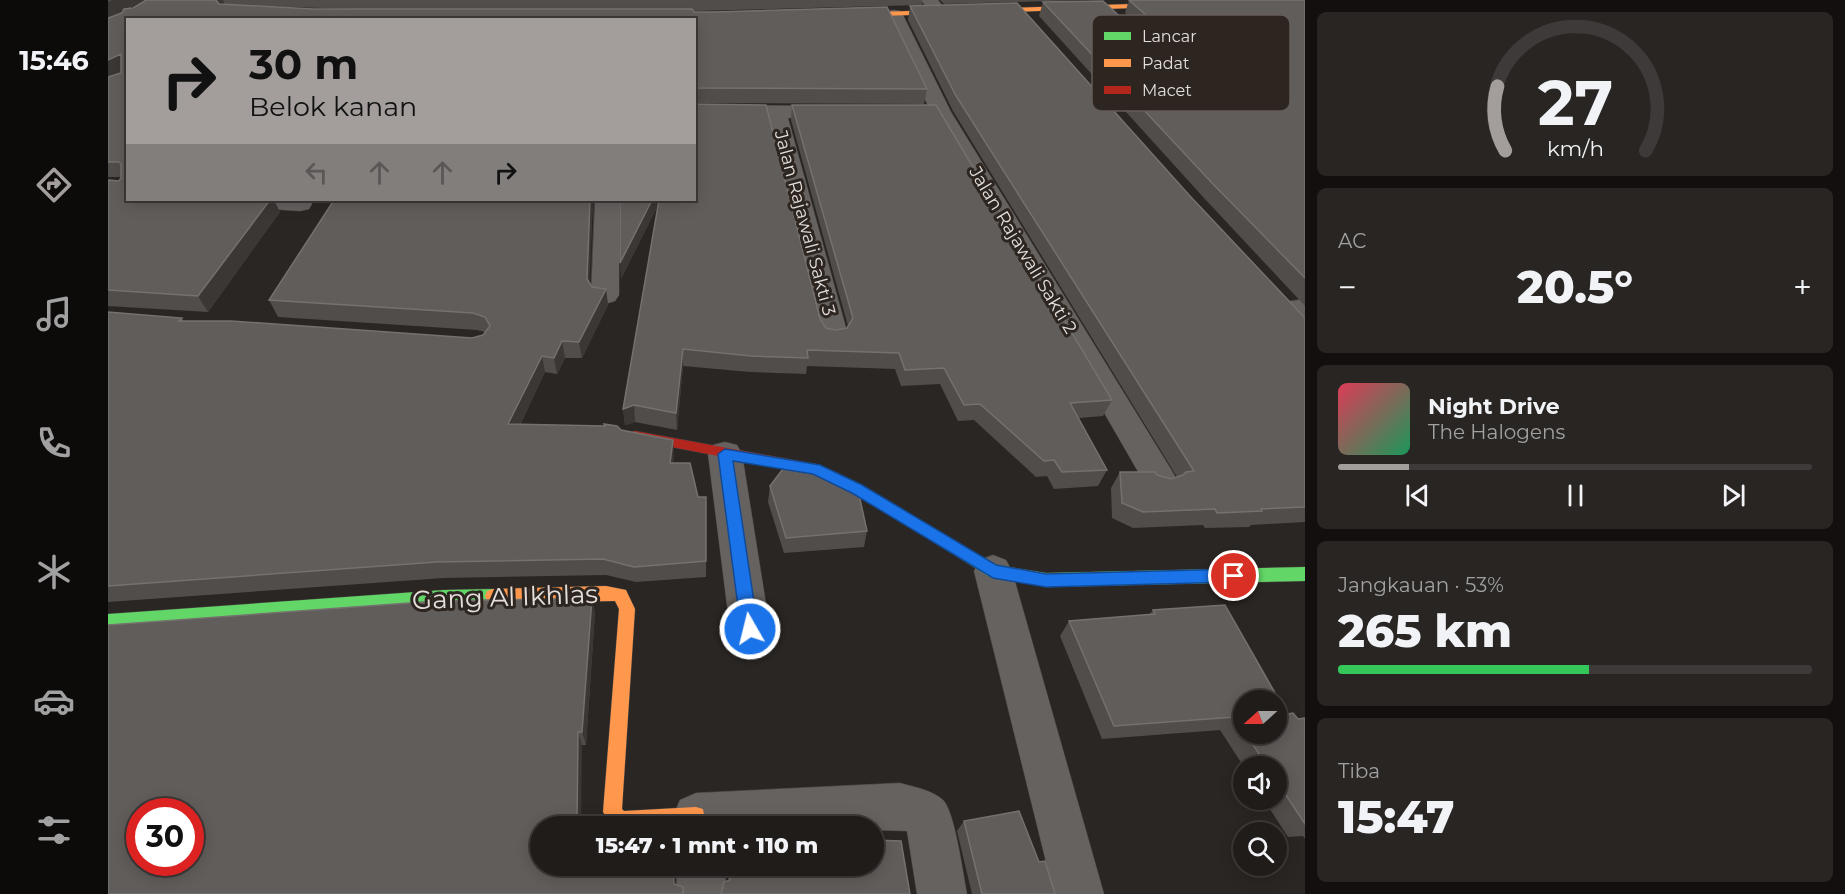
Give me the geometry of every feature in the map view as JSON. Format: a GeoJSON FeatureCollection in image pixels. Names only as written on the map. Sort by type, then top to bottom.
{"type":"FeatureCollection","features":[{"type":"Feature","properties":{"kind":"street"},"geometry":{"type":"LineString","coordinates":[[834,16],[894,15],[934,6],[1020,9],[1198,2],[1219,5]]}},
{"type":"Feature","properties":{"kind":"street"},"geometry":{"type":"LineString","coordinates":[[1104,7],[1112,15]]}},
{"type":"Feature","properties":{"kind":"street"},"geometry":{"type":"LineString","coordinates":[[1020,9],[1044,35]]}},
{"type":"Feature","properties":{"kind":"street","name":"Jalan Rajawali Sakti 2"},"geometry":{"type":"LineString","coordinates":[[894,15],[929,112],[1160,480]]}},
{"type":"Feature","properties":{"kind":"street"},"geometry":{"type":"LineString","coordinates":[[696,111],[858,112]]}},
{"type":"Feature","properties":{"kind":"street","name":"Jalan Rajawali Sakti 3"},"geometry":{"type":"LineString","coordinates":[[776,111],[834,335]]}},
{"type":"Feature","properties":{"kind":"street"},"geometry":{"type":"LineString","coordinates":[[253,201],[300,204]]}},
{"type":"Feature","properties":{"kind":"street"},"geometry":{"type":"LineString","coordinates":[[604,295],[607,201]]}},
{"type":"Feature","properties":{"kind":"street"},"geometry":{"type":"LineString","coordinates":[[635,436],[815,469],[857,489],[993,572],[1046,580],[1305,574]]}},
{"type":"Feature","properties":{"kind":"street"},"geometry":{"type":"LineString","coordinates":[[725,454],[750,629]]}},
{"type":"Feature","properties":{"kind":"street"},"geometry":{"type":"LineString","coordinates":[[993,572],[1079,894]]}},
{"type":"Feature","properties":{"kind":"street","name":"Gang Al Ikhlas"},"geometry":{"type":"LineString","coordinates":[[108,621],[444,597],[620,594],[627,609],[612,812],[616,816]]}},
{"type":"Feature","properties":{"kind":"street"},"geometry":{"type":"LineString","coordinates":[[764,816],[900,806],[920,811],[928,818],[942,894]]}},
{"type":"Feature","properties":{"kind":"street"},"geometry":{"type":"LineString","coordinates":[[701,876],[702,894]]}},
{"type":"Feature","properties":{"kind":"building"},"geometry":{"type":"Polygon","coordinates":[[[146,0],[216,0],[219,4],[313,9],[692,9],[694,12],[714,12],[887,7],[927,89],[696,88],[696,18],[126,18],[126,201],[269,201],[198,296],[108,290],[108,180],[119,181],[121,164],[108,162],[108,77],[121,73],[121,54],[108,60],[108,18],[122,13],[124,9],[133,8],[146,0]]]}},
{"type":"Feature","properties":{"kind":"building"},"geometry":{"type":"Polygon","coordinates":[[[1129,0],[1305,0],[1305,278],[1145,111],[1290,111],[1290,15],[1146,15],[1129,0]]]}},
{"type":"Feature","properties":{"kind":"building"},"geometry":{"type":"Polygon","coordinates":[[[1103,1],[1118,15],[1092,15],[1092,54],[1043,2],[1103,1]]]}},
{"type":"Feature","properties":{"kind":"building"},"geometry":{"type":"Polygon","coordinates":[[[1017,3],[1092,87],[1092,111],[1114,111],[1305,318],[1305,507],[1217,513],[1215,509],[1143,512],[1122,503],[1120,472],[1155,472],[1157,475],[1171,479],[1194,471],[956,96],[910,6],[1017,3]]]}},
{"type":"Feature","properties":{"kind":"building"},"geometry":{"type":"Polygon","coordinates":[[[696,104],[766,105],[820,319],[826,328],[836,330],[847,328],[853,318],[792,105],[936,105],[1112,400],[1070,403],[1107,470],[1062,472],[1054,460],[1044,461],[980,404],[964,405],[944,368],[905,370],[899,353],[807,350],[808,358],[751,356],[683,349],[676,413],[634,405],[623,409],[659,201],[696,201],[696,104]]]}},
{"type":"Feature","properties":{"kind":"building"},"geometry":{"type":"Polygon","coordinates":[[[333,201],[590,201],[587,279],[592,287],[606,289],[579,342],[562,341],[554,358],[542,356],[508,424],[605,426],[604,424],[617,426],[621,430],[673,440],[670,463],[690,463],[698,497],[706,497],[706,561],[634,567],[603,559],[437,562],[108,586],[108,312],[182,318],[179,321],[231,321],[472,338],[483,335],[490,326],[485,317],[473,313],[269,300],[333,201]]]}},
{"type":"Feature","properties":{"kind":"building"},"geometry":{"type":"Polygon","coordinates":[[[620,201],[651,201],[620,263],[620,201]]]}},
{"type":"Feature","properties":{"kind":"building"},"geometry":{"type":"Polygon","coordinates":[[[786,465],[858,490],[867,531],[786,538],[770,486],[786,465]]]}},
{"type":"Feature","properties":{"kind":"building"},"geometry":{"type":"Polygon","coordinates":[[[592,598],[582,732],[578,732],[577,816],[530,816],[530,876],[674,876],[674,884],[683,887],[683,894],[108,894],[108,625],[437,601],[592,598]]]}},
{"type":"Feature","properties":{"kind":"building"},"geometry":{"type":"Polygon","coordinates":[[[1225,605],[1273,690],[1233,690],[1233,717],[1114,726],[1069,621],[1155,614],[1153,610],[1225,605]]]}},
{"type":"Feature","properties":{"kind":"building"},"geometry":{"type":"Polygon","coordinates":[[[1293,713],[1298,719],[1305,718],[1305,824],[1287,797],[1287,756],[1260,756],[1253,744],[1287,744],[1287,714],[1293,713]]]}},
{"type":"Feature","properties":{"kind":"building"},"geometry":{"type":"Polygon","coordinates":[[[1019,811],[1039,862],[1045,861],[1055,894],[982,894],[964,821],[1019,811]]]}},
{"type":"Feature","properties":{"kind":"building"},"geometry":{"type":"Polygon","coordinates":[[[884,840],[901,841],[910,894],[721,894],[724,882],[730,880],[730,876],[884,876],[884,840]]]}},
{"type":"Feature","properties":{"kind":"traffic: fast"},"geometry":{"type":"LineString","coordinates":[[937,537],[993,571],[1046,580],[1305,574]]}},
{"type":"Feature","properties":{"kind":"traffic: fast"},"geometry":{"type":"LineString","coordinates":[[108,621],[444,597],[493,596]]}},
{"type":"Feature","properties":{"kind":"traffic: slow"},"geometry":{"type":"LineString","coordinates":[[847,15],[1200,4],[1196,0]]}},
{"type":"Feature","properties":{"kind":"traffic: slow"},"geometry":{"type":"LineString","coordinates":[[493,596],[606,593],[620,595],[627,609],[612,812],[616,816]]}},
{"type":"Feature","properties":{"kind":"traffic: jam"},"geometry":{"type":"LineString","coordinates":[[635,436],[815,469],[857,489],[937,537]]}},
{"type":"Feature","properties":{"kind":"route"},"geometry":{"type":"LineString","coordinates":[[750,629],[725,454],[815,469],[857,489],[993,572],[1046,580],[1234,576]]}}]}
